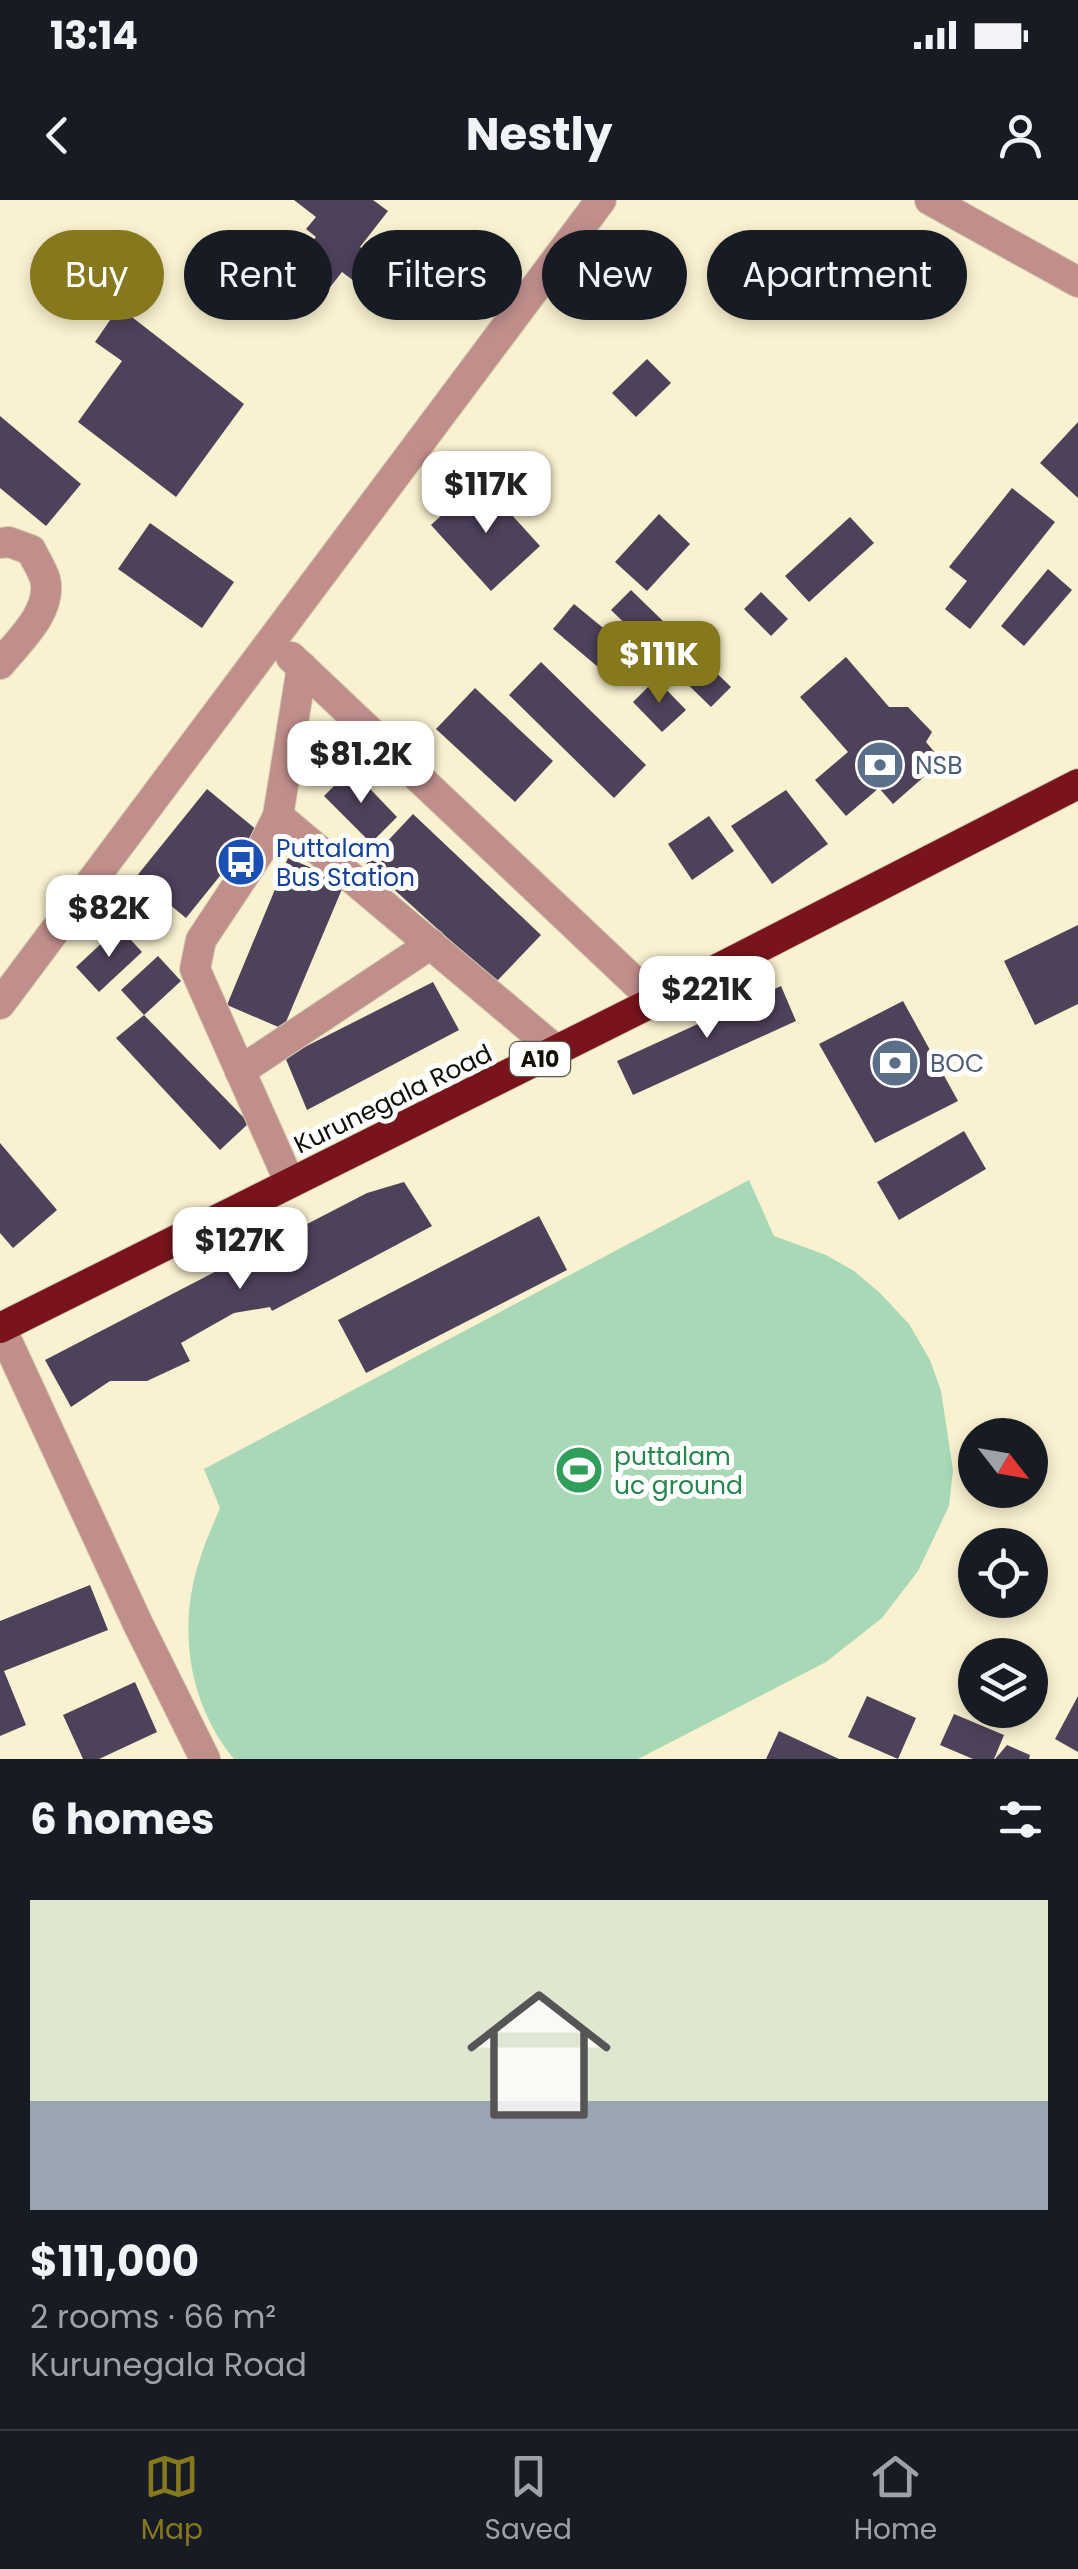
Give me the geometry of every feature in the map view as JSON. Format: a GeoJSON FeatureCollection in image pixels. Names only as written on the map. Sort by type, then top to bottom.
{"type":"FeatureCollection","features":[{"type":"Feature","properties":{"kind":"highway","name":"Kurunegala Road"},"geometry":{"type":"LineString","coordinates":[[0,1328],[656,1002],[1078,784]]}},
{"type":"Feature","properties":{"kind":"street"},"geometry":{"type":"LineString","coordinates":[[0,1004],[601,200]]}},
{"type":"Feature","properties":{"kind":"street"},"geometry":{"type":"LineString","coordinates":[[930,200],[1078,282]]}},
{"type":"Feature","properties":{"kind":"street"},"geometry":{"type":"LineString","coordinates":[[0,543],[9,542],[30,550],[45,580],[45,596],[36,618],[0,664]]}},
{"type":"Feature","properties":{"kind":"street"},"geometry":{"type":"LineString","coordinates":[[272,639],[656,1002]]}},
{"type":"Feature","properties":{"kind":"street"},"geometry":{"type":"LineString","coordinates":[[290,1183],[195,969],[201,940],[262,848],[278,816],[302,667]]}},
{"type":"Feature","properties":{"kind":"street"},"geometry":{"type":"LineString","coordinates":[[278,816],[556,1050]]}},
{"type":"Feature","properties":{"kind":"street"},"geometry":{"type":"LineString","coordinates":[[240,1071],[431,944]]}},
{"type":"Feature","properties":{"kind":"street"},"geometry":{"type":"LineString","coordinates":[[0,1328],[205,1759]]}},
{"type":"Feature","properties":{"kind":"green space","name":"puttalam uc ground"},"geometry":{"type":"Polygon","coordinates":[[[749,1180],[774,1236],[826,1255],[854,1271],[909,1324],[930,1360],[941,1391],[953,1470],[949,1506],[918,1571],[882,1618],[826,1662],[638,1759],[234,1759],[206,1714],[191,1664],[189,1611],[193,1585],[220,1508],[204,1469],[749,1180]]]}},
{"type":"Feature","properties":{"kind":"building"},"geometry":{"type":"Polygon","coordinates":[[[294,200],[373,200],[388,211],[373,230],[352,230],[352,280],[342,272],[332,285],[332,230],[306,229],[316,217],[294,200]]]}},
{"type":"Feature","properties":{"kind":"building"},"geometry":{"type":"Polygon","coordinates":[[[110,320],[136,320],[244,404],[176,497],[78,422],[122,361],[95,342],[110,320]]]}},
{"type":"Feature","properties":{"kind":"building"},"geometry":{"type":"Polygon","coordinates":[[[647,359],[671,383],[636,417],[612,393],[647,359]]]}},
{"type":"Feature","properties":{"kind":"building"},"geometry":{"type":"Polygon","coordinates":[[[0,416],[81,484],[46,526],[0,488],[0,416]]]}},
{"type":"Feature","properties":{"kind":"building"},"geometry":{"type":"Polygon","coordinates":[[[1078,422],[1078,498],[1040,463],[1078,422]]]}},
{"type":"Feature","properties":{"kind":"building"},"geometry":{"type":"Polygon","coordinates":[[[480,480],[540,546],[491,591],[431,525],[480,480]]]}},
{"type":"Feature","properties":{"kind":"building"},"geometry":{"type":"Polygon","coordinates":[[[1012,488],[1055,522],[970,629],[945,609],[967,581],[949,567],[1012,488]]]}},
{"type":"Feature","properties":{"kind":"building"},"geometry":{"type":"Polygon","coordinates":[[[659,514],[690,544],[647,591],[615,562],[659,514]]]}},
{"type":"Feature","properties":{"kind":"building"},"geometry":{"type":"Polygon","coordinates":[[[850,517],[874,543],[809,602],[785,576],[850,517]]]}},
{"type":"Feature","properties":{"kind":"building"},"geometry":{"type":"Polygon","coordinates":[[[150,523],[234,582],[202,628],[118,569],[150,523]]]}},
{"type":"Feature","properties":{"kind":"building"},"geometry":{"type":"Polygon","coordinates":[[[1048,569],[1072,590],[1024,646],[1001,626],[1048,569]]]}},
{"type":"Feature","properties":{"kind":"building"},"geometry":{"type":"Polygon","coordinates":[[[631,590],[731,687],[711,707],[611,610],[631,590]]]}},
{"type":"Feature","properties":{"kind":"building"},"geometry":{"type":"Polygon","coordinates":[[[761,592],[788,619],[771,636],[744,609],[761,592]]]}},
{"type":"Feature","properties":{"kind":"building"},"geometry":{"type":"Polygon","coordinates":[[[574,604],[619,641],[598,667],[553,629],[574,604]]]}},
{"type":"Feature","properties":{"kind":"building"},"geometry":{"type":"Polygon","coordinates":[[[846,657],[889,707],[908,707],[932,732],[926,742],[942,761],[893,804],[879,788],[846,816],[815,780],[848,752],[800,697],[846,657]]]}},
{"type":"Feature","properties":{"kind":"building"},"geometry":{"type":"Polygon","coordinates":[[[541,662],[646,765],[614,798],[509,695],[541,662]]]}},
{"type":"Feature","properties":{"kind":"building"},"geometry":{"type":"Polygon","coordinates":[[[656,679],[686,710],[662,732],[633,702],[656,679]]]}},
{"type":"Feature","properties":{"kind":"building"},"geometry":{"type":"Polygon","coordinates":[[[475,688],[553,761],[515,802],[436,729],[475,688]]]}},
{"type":"Feature","properties":{"kind":"building"},"geometry":{"type":"Polygon","coordinates":[[[351,769],[397,817],[371,843],[324,796],[351,769]]]}},
{"type":"Feature","properties":{"kind":"building"},"geometry":{"type":"Polygon","coordinates":[[[207,789],[257,830],[186,918],[136,877],[207,789]]]}},
{"type":"Feature","properties":{"kind":"building"},"geometry":{"type":"Polygon","coordinates":[[[786,790],[828,844],[772,884],[731,826],[786,790]]]}},
{"type":"Feature","properties":{"kind":"building"},"geometry":{"type":"Polygon","coordinates":[[[413,814],[541,935],[496,982],[366,864],[413,814]]]}},
{"type":"Feature","properties":{"kind":"building"},"geometry":{"type":"Polygon","coordinates":[[[709,816],[734,851],[692,880],[668,844],[709,816]]]}},
{"type":"Feature","properties":{"kind":"building"},"geometry":{"type":"Polygon","coordinates":[[[288,858],[345,882],[283,1029],[227,1005],[288,858]]]}},
{"type":"Feature","properties":{"kind":"building"},"geometry":{"type":"Polygon","coordinates":[[[1078,925],[1078,1004],[1035,1025],[1004,961],[1078,925]]]}},
{"type":"Feature","properties":{"kind":"building"},"geometry":{"type":"Polygon","coordinates":[[[119,927],[142,952],[99,992],[76,967],[119,927]]]}},
{"type":"Feature","properties":{"kind":"building"},"geometry":{"type":"Polygon","coordinates":[[[158,956],[181,981],[144,1015],[121,990],[158,956]]]}},
{"type":"Feature","properties":{"kind":"building"},"geometry":{"type":"Polygon","coordinates":[[[433,982],[459,1030],[307,1110],[285,1057],[433,982]]]}},
{"type":"Feature","properties":{"kind":"building"},"geometry":{"type":"Polygon","coordinates":[[[781,986],[796,1021],[633,1095],[617,1061],[781,986]]]}},
{"type":"Feature","properties":{"kind":"building"},"geometry":{"type":"Polygon","coordinates":[[[903,1001],[958,1101],[875,1143],[819,1044],[903,1001]]]}},
{"type":"Feature","properties":{"kind":"building"},"geometry":{"type":"Polygon","coordinates":[[[144,1015],[249,1123],[220,1150],[116,1038],[144,1015]]]}},
{"type":"Feature","properties":{"kind":"building"},"geometry":{"type":"Polygon","coordinates":[[[964,1131],[986,1169],[899,1220],[877,1182],[964,1131]]]}},
{"type":"Feature","properties":{"kind":"building"},"geometry":{"type":"Polygon","coordinates":[[[0,1143],[57,1210],[13,1248],[0,1233],[0,1143]]]}},
{"type":"Feature","properties":{"kind":"building"},"geometry":{"type":"Polygon","coordinates":[[[404,1182],[432,1226],[272,1311],[270,1307],[234,1313],[181,1343],[190,1361],[147,1381],[110,1381],[71,1407],[45,1360],[367,1193],[404,1182]]]}},
{"type":"Feature","properties":{"kind":"building"},"geometry":{"type":"Polygon","coordinates":[[[539,1216],[567,1270],[366,1373],[338,1320],[539,1216]]]}},
{"type":"Feature","properties":{"kind":"building"},"geometry":{"type":"Polygon","coordinates":[[[90,1585],[108,1630],[4,1671],[26,1725],[0,1736],[0,1621],[90,1585]]]}},
{"type":"Feature","properties":{"kind":"building"},"geometry":{"type":"Polygon","coordinates":[[[135,1682],[157,1732],[99,1759],[83,1759],[63,1715],[135,1682]]]}},
{"type":"Feature","properties":{"kind":"building"},"geometry":{"type":"Polygon","coordinates":[[[867,1696],[916,1718],[898,1759],[848,1737],[867,1696]]]}},
{"type":"Feature","properties":{"kind":"building"},"geometry":{"type":"Polygon","coordinates":[[[1078,1696],[1078,1752],[1055,1739],[1078,1696]]]}},
{"type":"Feature","properties":{"kind":"building"},"geometry":{"type":"Polygon","coordinates":[[[954,1714],[958,1716],[958,1728],[987,1728],[1004,1735],[994,1759],[973,1759],[940,1745],[954,1714]]]}},
{"type":"Feature","properties":{"kind":"building"},"geometry":{"type":"Polygon","coordinates":[[[779,1731],[839,1759],[766,1759],[779,1731]]]}},
{"type":"Feature","properties":{"kind":"building"},"geometry":{"type":"Polygon","coordinates":[[[1007,1745],[1030,1755],[1029,1759],[995,1759],[1007,1745]]]}},
{"type":"Feature","properties":{"kind":"place","name":"NSB"},"geometry":{"type":"Point","coordinates":[880,765]}},
{"type":"Feature","properties":{"kind":"place","name":"Puttalam Bus Station"},"geometry":{"type":"Point","coordinates":[241,862]}},
{"type":"Feature","properties":{"kind":"place","name":"BOC"},"geometry":{"type":"Point","coordinates":[895,1063]}},
{"type":"Feature","properties":{"kind":"place","name":"puttalam uc ground"},"geometry":{"type":"Point","coordinates":[579,1470]}}]}
